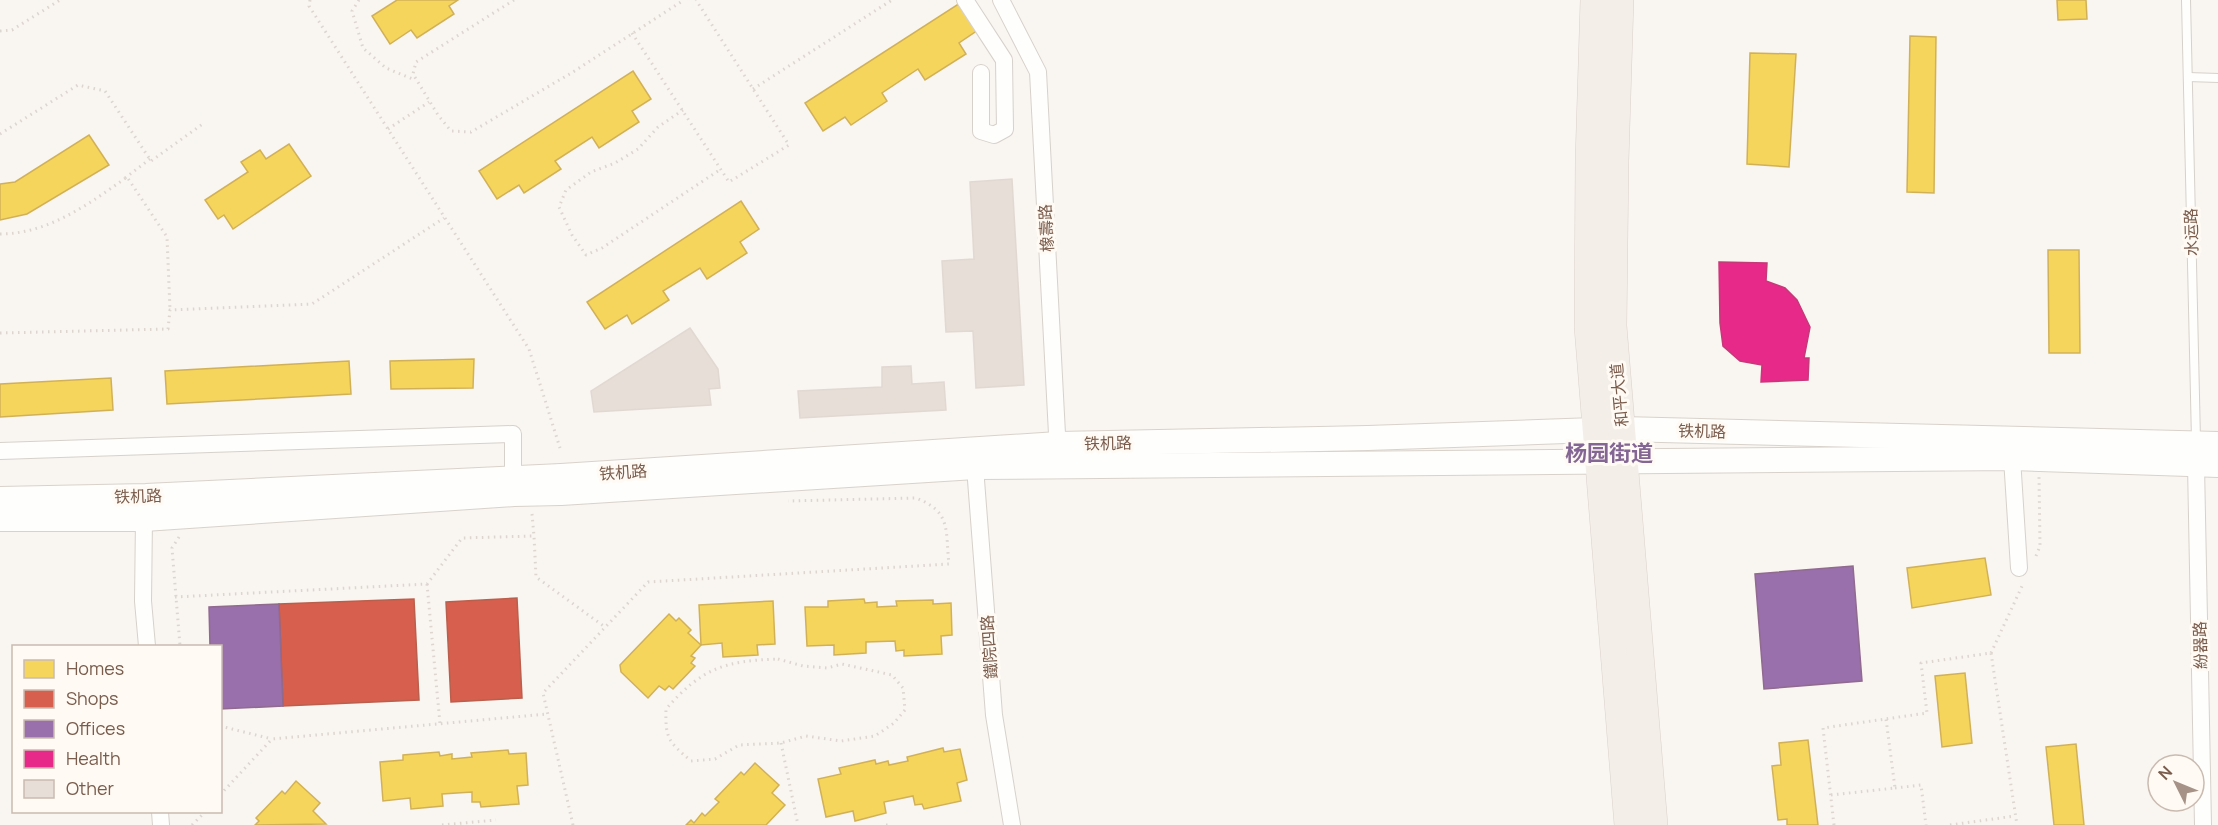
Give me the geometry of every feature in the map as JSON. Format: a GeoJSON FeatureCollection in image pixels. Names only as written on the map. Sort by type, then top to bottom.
{"type":"FeatureCollection","features":[{"type":"Feature","properties":{"kind":"main road","name":"和平大道"},"geometry":{"type":"LineString","coordinates":[[1594,0],[1589,160],[1588,327],[1609,430],[1654,825]]}},
{"type":"Feature","properties":{"kind":"main road","name":"和平大道"},"geometry":{"type":"LineString","coordinates":[[1609,430],[1614,326],[1615,161],[1620,0]]}},
{"type":"Feature","properties":{"kind":"main road","name":"铁机路"},"geometry":{"type":"LineString","coordinates":[[0,519],[144,519],[1059,455],[1368,438],[1609,430],[2207,454]]}},
{"type":"Feature","properties":{"kind":"main road","name":"铁机路"},"geometry":{"type":"LineString","coordinates":[[0,499],[561,493],[975,467],[1059,455],[1612,460],[2012,458],[2207,454]]}},
{"type":"Feature","properties":{"kind":"main road","name":"和平大道"},"geometry":{"type":"LineString","coordinates":[[1612,460],[1628,825]]}},
{"type":"Feature","properties":{"kind":"street"},"geometry":{"type":"LineString","coordinates":[[965,0],[1004,60],[1005,129],[994,135],[981,131],[981,73]]}},
{"type":"Feature","properties":{"kind":"street","name":"橡壽路"},"geometry":{"type":"LineString","coordinates":[[1001,0],[1038,72],[1059,455]]}},
{"type":"Feature","properties":{"kind":"street"},"geometry":{"type":"LineString","coordinates":[[0,451],[513,434],[520,493]]}},
{"type":"Feature","properties":{"kind":"street","name":"紛器路"},"geometry":{"type":"LineString","coordinates":[[2203,825],[2207,454]]}},
{"type":"Feature","properties":{"kind":"street"},"geometry":{"type":"LineString","coordinates":[[2012,458],[2019,568]]}},
{"type":"Feature","properties":{"kind":"street","name":"鐵院四路"},"geometry":{"type":"LineString","coordinates":[[975,467],[994,715],[1012,825]]}},
{"type":"Feature","properties":{"kind":"street"},"geometry":{"type":"LineString","coordinates":[[144,519],[143,601],[147,645]]}},
{"type":"Feature","properties":{"kind":"lane","name":"水运路"},"geometry":{"type":"LineString","coordinates":[[2186,0],[2207,454]]}},
{"type":"Feature","properties":{"kind":"lane"},"geometry":{"type":"LineString","coordinates":[[2188,77],[2218,78]]}},
{"type":"Feature","properties":{"kind":"path"},"geometry":{"type":"LineString","coordinates":[[0,31],[12,30],[60,0]]}},
{"type":"Feature","properties":{"kind":"path"},"geometry":{"type":"LineString","coordinates":[[310,0],[309,6],[529,349],[560,448]]}},
{"type":"Feature","properties":{"kind":"path"},"geometry":{"type":"LineString","coordinates":[[359,0],[352,11],[363,48],[386,68],[417,80]]}},
{"type":"Feature","properties":{"kind":"path"},"geometry":{"type":"LineString","coordinates":[[514,0],[416,62],[413,74],[451,130],[471,132],[573,72],[684,0]]}},
{"type":"Feature","properties":{"kind":"path"},"geometry":{"type":"LineString","coordinates":[[633,33],[729,182],[789,145],[696,0]]}},
{"type":"Feature","properties":{"kind":"path"},"geometry":{"type":"LineString","coordinates":[[753,89],[892,0]]}},
{"type":"Feature","properties":{"kind":"path"},"geometry":{"type":"LineString","coordinates":[[0,134],[78,85],[105,91],[150,159]]}},
{"type":"Feature","properties":{"kind":"path"},"geometry":{"type":"LineString","coordinates":[[388,129],[430,101]]}},
{"type":"Feature","properties":{"kind":"path"},"geometry":{"type":"LineString","coordinates":[[682,110],[658,127],[638,149],[615,164],[591,172],[566,190],[559,207],[572,235],[586,255],[602,248],[721,169]]}},
{"type":"Feature","properties":{"kind":"path"},"geometry":{"type":"LineString","coordinates":[[0,234],[21,234],[78,211],[204,123]]}},
{"type":"Feature","properties":{"kind":"path"},"geometry":{"type":"LineString","coordinates":[[0,333],[168,329],[170,310],[167,237],[127,177],[122,180]]}},
{"type":"Feature","properties":{"kind":"path"},"geometry":{"type":"LineString","coordinates":[[170,310],[312,304],[445,217]]}},
{"type":"Feature","properties":{"kind":"path"},"geometry":{"type":"LineString","coordinates":[[520,493],[534,536],[536,577],[605,627]]}},
{"type":"Feature","properties":{"kind":"path"},"geometry":{"type":"LineString","coordinates":[[573,825],[543,693],[648,582],[949,564],[944,518],[933,504],[916,498],[787,501]]}},
{"type":"Feature","properties":{"kind":"path"},"geometry":{"type":"LineString","coordinates":[[180,645],[172,548],[178,537],[187,531]]}},
{"type":"Feature","properties":{"kind":"path"},"geometry":{"type":"LineString","coordinates":[[440,724],[427,584],[462,538],[534,536]]}},
{"type":"Feature","properties":{"kind":"path"},"geometry":{"type":"LineString","coordinates":[[176,597],[427,584]]}},
{"type":"Feature","properties":{"kind":"path"},"geometry":{"type":"LineString","coordinates":[[1834,825],[1823,728],[1928,713],[1921,663],[1991,653],[2017,825]]}},
{"type":"Feature","properties":{"kind":"path"},"geometry":{"type":"LineString","coordinates":[[778,659],[803,666],[826,668],[842,664],[892,675],[903,688],[906,710],[894,723],[875,736],[841,741],[806,736],[781,743],[739,745],[715,759],[691,760],[670,743],[666,726],[666,709],[684,688],[708,671],[749,660],[778,659]]}},
{"type":"Feature","properties":{"kind":"path"},"geometry":{"type":"LineString","coordinates":[[222,726],[272,739],[548,714]]}},
{"type":"Feature","properties":{"kind":"path"},"geometry":{"type":"LineString","coordinates":[[1886,719],[1895,788]]}},
{"type":"Feature","properties":{"kind":"path"},"geometry":{"type":"LineString","coordinates":[[222,793],[272,739]]}},
{"type":"Feature","properties":{"kind":"path"},"geometry":{"type":"LineString","coordinates":[[781,743],[798,825]]}},
{"type":"Feature","properties":{"kind":"path"},"geometry":{"type":"LineString","coordinates":[[1831,795],[1921,784],[1926,825]]}},
{"type":"Feature","properties":{"kind":"path"},"geometry":{"type":"LineString","coordinates":[[192,825],[204,813]]}},
{"type":"Feature","properties":{"kind":"path"},"geometry":{"type":"LineString","coordinates":[[1950,825],[2015,816]]}},
{"type":"Feature","properties":{"kind":"path"},"geometry":{"type":"LineString","coordinates":[[442,825],[496,820]]}},
{"type":"Feature","properties":{"kind":"building: Homes"},"geometry":{"type":"Polygon","coordinates":[[[397,0],[458,0],[449,6],[454,14],[417,38],[411,30],[390,44],[372,16],[397,0]]]}},
{"type":"Feature","properties":{"kind":"building: Homes"},"geometry":{"type":"Polygon","coordinates":[[[2057,0],[2086,0],[2087,19],[2058,20],[2057,0]]]}},
{"type":"Feature","properties":{"kind":"building: Homes"},"geometry":{"type":"Polygon","coordinates":[[[960,3],[978,30],[959,43],[966,54],[925,80],[918,69],[882,93],[887,101],[851,125],[845,117],[823,131],[805,103],[960,3]]]}},
{"type":"Feature","properties":{"kind":"building: Homes"},"geometry":{"type":"Polygon","coordinates":[[[1910,36],[1936,37],[1934,193],[1907,192],[1910,36]]]}},
{"type":"Feature","properties":{"kind":"building: Homes"},"geometry":{"type":"Polygon","coordinates":[[[1750,53],[1796,54],[1789,167],[1747,164],[1750,53]]]}},
{"type":"Feature","properties":{"kind":"building: Homes"},"geometry":{"type":"Polygon","coordinates":[[[633,71],[651,99],[632,111],[639,122],[599,148],[592,137],[555,161],[561,169],[524,193],[519,185],[497,199],[479,171],[633,71]]]}},
{"type":"Feature","properties":{"kind":"building: Homes"},"geometry":{"type":"Polygon","coordinates":[[[89,135],[109,165],[27,214],[0,220],[0,184],[15,182],[89,135]]]}},
{"type":"Feature","properties":{"kind":"building: Homes"},"geometry":{"type":"Polygon","coordinates":[[[289,144],[311,176],[233,229],[224,215],[218,219],[205,200],[248,172],[241,162],[260,150],[266,159],[289,144]]]}},
{"type":"Feature","properties":{"kind":"building: Homes"},"geometry":{"type":"Polygon","coordinates":[[[741,201],[759,229],[740,242],[747,253],[707,279],[700,268],[663,291],[669,300],[632,324],[627,315],[605,329],[587,302],[741,201]]]}},
{"type":"Feature","properties":{"kind":"building: Homes"},"geometry":{"type":"Polygon","coordinates":[[[2048,250],[2079,250],[2080,353],[2049,353],[2048,250]]]}},
{"type":"Feature","properties":{"kind":"building: Homes"},"geometry":{"type":"Polygon","coordinates":[[[474,359],[473,388],[391,389],[390,361],[474,359]]]}},
{"type":"Feature","properties":{"kind":"building: Homes"},"geometry":{"type":"Polygon","coordinates":[[[349,361],[351,394],[167,404],[165,371],[349,361]]]}},
{"type":"Feature","properties":{"kind":"building: Homes"},"geometry":{"type":"Polygon","coordinates":[[[111,378],[113,410],[0,417],[0,384],[111,378]]]}},
{"type":"Feature","properties":{"kind":"building: Homes"},"geometry":{"type":"Polygon","coordinates":[[[1985,558],[1991,595],[1912,608],[1907,568],[1985,558]]]}},
{"type":"Feature","properties":{"kind":"building: Homes"},"geometry":{"type":"Polygon","coordinates":[[[864,599],[865,603],[877,602],[877,607],[897,606],[896,601],[933,600],[933,604],[951,603],[952,635],[941,636],[942,654],[904,656],[904,650],[896,651],[895,641],[866,642],[866,653],[834,655],[834,645],[807,646],[805,607],[828,607],[828,601],[864,599]]]}},
{"type":"Feature","properties":{"kind":"building: Homes"},"geometry":{"type":"Polygon","coordinates":[[[773,601],[775,644],[757,645],[758,655],[723,657],[722,643],[701,645],[699,605],[773,601]]]}},
{"type":"Feature","properties":{"kind":"building: Homes"},"geometry":{"type":"Polygon","coordinates":[[[669,614],[676,621],[679,618],[691,630],[688,633],[701,645],[691,656],[695,658],[691,663],[695,666],[673,689],[669,686],[665,690],[659,686],[648,698],[621,672],[620,665],[669,614]]]}},
{"type":"Feature","properties":{"kind":"building: Homes"},"geometry":{"type":"Polygon","coordinates":[[[1965,673],[1972,743],[1942,747],[1935,676],[1965,673]]]}},
{"type":"Feature","properties":{"kind":"building: Homes"},"geometry":{"type":"Polygon","coordinates":[[[1808,740],[1818,825],[1787,825],[1787,819],[1778,820],[1772,766],[1781,765],[1779,743],[1808,740]]]}},
{"type":"Feature","properties":{"kind":"building: Homes"},"geometry":{"type":"Polygon","coordinates":[[[2076,744],[2084,825],[2054,825],[2046,747],[2076,744]]]}},
{"type":"Feature","properties":{"kind":"building: Homes"},"geometry":{"type":"Polygon","coordinates":[[[943,748],[944,752],[960,749],[967,780],[957,783],[961,801],[924,809],[922,804],[915,805],[913,796],[884,802],[886,813],[855,821],[853,811],[826,817],[818,779],[841,774],[839,768],[875,760],[876,764],[888,761],[889,765],[908,761],[907,757],[943,748]]]}},
{"type":"Feature","properties":{"kind":"building: Homes"},"geometry":{"type":"Polygon","coordinates":[[[508,750],[509,754],[526,753],[528,785],[517,786],[519,804],[481,807],[480,802],[472,802],[472,792],[442,794],[443,806],[411,809],[410,798],[383,801],[380,762],[403,760],[403,755],[439,752],[440,756],[452,754],[452,759],[472,757],[471,753],[508,750]]]}},
{"type":"Feature","properties":{"kind":"building: Homes"},"geometry":{"type":"Polygon","coordinates":[[[755,763],[779,785],[772,793],[785,805],[766,825],[686,825],[691,820],[694,823],[702,813],[705,816],[719,802],[715,799],[741,772],[744,775],[755,763]]]}},
{"type":"Feature","properties":{"kind":"building: Homes"},"geometry":{"type":"Polygon","coordinates":[[[296,781],[320,803],[313,811],[326,824],[255,825],[259,821],[256,818],[282,791],[285,794],[296,781]]]}},
{"type":"Feature","properties":{"kind":"building: Shops"},"geometry":{"type":"Polygon","coordinates":[[[517,598],[522,698],[451,702],[446,602],[517,598]]]}},
{"type":"Feature","properties":{"kind":"building: Shops"},"geometry":{"type":"Polygon","coordinates":[[[414,599],[419,700],[283,706],[279,604],[414,599]]]}},
{"type":"Feature","properties":{"kind":"building: Offices"},"geometry":{"type":"Polygon","coordinates":[[[1853,566],[1862,681],[1764,689],[1755,574],[1853,566]]]}},
{"type":"Feature","properties":{"kind":"building: Offices"},"geometry":{"type":"Polygon","coordinates":[[[279,604],[283,706],[222,709],[222,645],[210,645],[209,607],[279,604]]]}},
{"type":"Feature","properties":{"kind":"building: Health"},"geometry":{"type":"Polygon","coordinates":[[[1719,262],[1767,263],[1766,281],[1785,288],[1797,300],[1810,327],[1804,358],[1809,358],[1808,380],[1761,382],[1762,365],[1740,361],[1723,346],[1720,323],[1719,262]]]}},
{"type":"Feature","properties":{"kind":"building: Other"},"geometry":{"type":"Polygon","coordinates":[[[1012,179],[1024,385],[976,388],[973,331],[946,332],[942,261],[974,259],[970,182],[1012,179]]]}},
{"type":"Feature","properties":{"kind":"building: Other"},"geometry":{"type":"Polygon","coordinates":[[[690,328],[718,369],[720,388],[709,389],[711,405],[594,412],[591,391],[690,328]]]}},
{"type":"Feature","properties":{"kind":"building: Other"},"geometry":{"type":"Polygon","coordinates":[[[911,366],[912,384],[944,382],[946,410],[800,418],[798,391],[882,387],[882,367],[911,366]]]}},
{"type":"Feature","properties":{"kind":"district","name":"杨园街道"},"geometry":{"type":"Point","coordinates":[1609,453]}}]}
